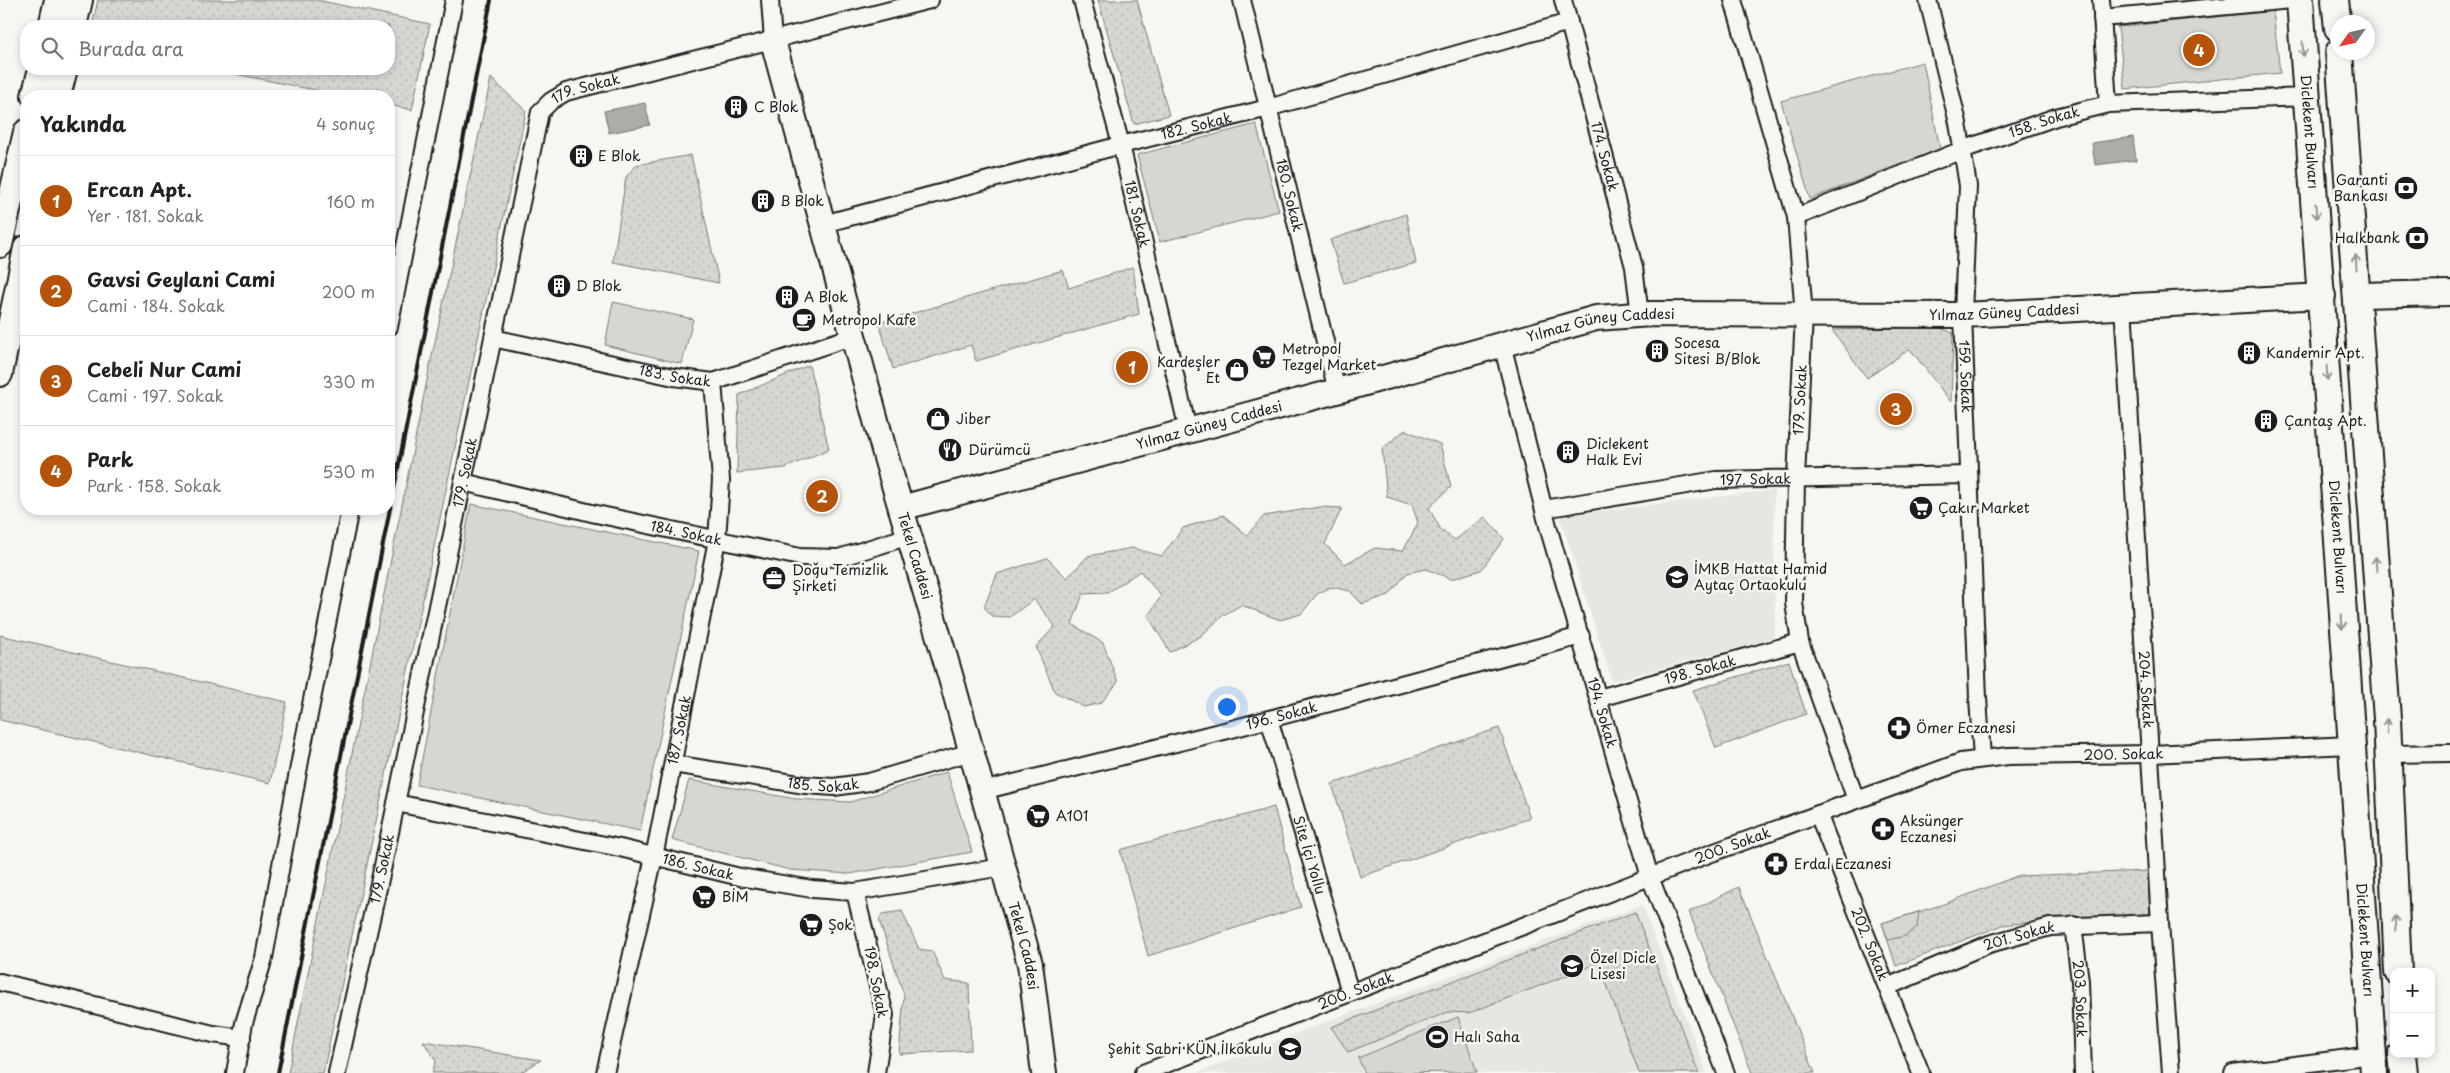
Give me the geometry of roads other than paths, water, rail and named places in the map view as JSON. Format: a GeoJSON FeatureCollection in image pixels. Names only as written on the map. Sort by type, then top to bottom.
{"type":"FeatureCollection","features":[{"type":"Feature","properties":{"kind":"main road","name":"Diclekent Bulvarı"},"geometry":{"type":"LineString","coordinates":[[2300,0],[2322,296],[2350,745],[2373,1064]]}},
{"type":"Feature","properties":{"kind":"main road"},"geometry":{"type":"LineString","coordinates":[[2335,0],[2337,15]]}},
{"type":"Feature","properties":{"kind":"main road"},"geometry":{"type":"LineString","coordinates":[[2340,60],[2358,296],[2389,754],[2398,968]]}},
{"type":"Feature","properties":{"kind":"main road"},"geometry":{"type":"LineString","coordinates":[[2402,1058],[2404,1073]]}},
{"type":"Feature","properties":{"kind":"street"},"geometry":{"type":"LineString","coordinates":[[52,20],[56,0]]}},
{"type":"Feature","properties":{"kind":"street"},"geometry":{"type":"LineString","coordinates":[[75,20],[80,0]]}},
{"type":"Feature","properties":{"kind":"street"},"geometry":{"type":"LineString","coordinates":[[395,297],[454,0]]}},
{"type":"Feature","properties":{"kind":"street"},"geometry":{"type":"LineString","coordinates":[[770,0],[773,41]]}},
{"type":"Feature","properties":{"kind":"street","name":"179. Sokak"},"geometry":{"type":"LineString","coordinates":[[337,1073],[396,802],[540,112],[551,101],[566,92],[930,0]]}},
{"type":"Feature","properties":{"kind":"street","name":"181. Sokak"},"geometry":{"type":"LineString","coordinates":[[1082,0],[1121,145],[1188,430]]}},
{"type":"Feature","properties":{"kind":"street","name":"180. Sokak"},"geometry":{"type":"LineString","coordinates":[[1242,0],[1337,391]]}},
{"type":"Feature","properties":{"kind":"street","name":"174. Sokak"},"geometry":{"type":"LineString","coordinates":[[1563,0],[1634,267],[1640,315]]}},
{"type":"Feature","properties":{"kind":"street","name":"179. Sokak"},"geometry":{"type":"LineString","coordinates":[[1733,0],[1796,216],[1804,315],[1796,478],[1794,603],[1800,642],[1856,800]]}},
{"type":"Feature","properties":{"kind":"street","name":"159. Sokak"},"geometry":{"type":"LineString","coordinates":[[1928,0],[1958,123],[1968,186],[1963,315],[1982,758]]}},
{"type":"Feature","properties":{"kind":"street"},"geometry":{"type":"LineString","coordinates":[[2101,0],[2108,104]]}},
{"type":"Feature","properties":{"kind":"street"},"geometry":{"type":"LineString","coordinates":[[2102,18],[2291,0]]}},
{"type":"Feature","properties":{"kind":"street","name":"182. Sokak"},"geometry":{"type":"LineString","coordinates":[[823,224],[1268,108],[1569,22]]}},
{"type":"Feature","properties":{"kind":"street","name":"Tekel Caddesi"},"geometry":{"type":"LineString","coordinates":[[773,41],[901,508],[1030,964],[1044,1073]]}},
{"type":"Feature","properties":{"kind":"street"},"geometry":{"type":"LineString","coordinates":[[36,90],[39,75]]}},
{"type":"Feature","properties":{"kind":"street"},"geometry":{"type":"LineString","coordinates":[[60,90],[63,75]]}},
{"type":"Feature","properties":{"kind":"street","name":"158. Sokak"},"geometry":{"type":"LineString","coordinates":[[1796,216],[1962,150],[2056,116],[2108,104],[2307,97]]}},
{"type":"Feature","properties":{"kind":"street"},"geometry":{"type":"LineString","coordinates":[[20,158],[0,246],[20,251]]}},
{"type":"Feature","properties":{"kind":"street"},"geometry":{"type":"LineString","coordinates":[[0,374],[20,280]]}},
{"type":"Feature","properties":{"kind":"street"},"geometry":{"type":"LineString","coordinates":[[2358,296],[2450,293]]}},
{"type":"Feature","properties":{"kind":"street","name":"Yılmaz Güney Caddesi"},"geometry":{"type":"LineString","coordinates":[[901,508],[1337,391],[1596,318],[1640,315],[1963,315],[2123,305],[2322,296]]}},
{"type":"Feature","properties":{"kind":"street","name":"204. Sokak"},"geometry":{"type":"LineString","coordinates":[[2123,305],[2160,923],[2171,1073]]}},
{"type":"Feature","properties":{"kind":"street","name":"183. Sokak"},"geometry":{"type":"LineString","coordinates":[[493,338],[674,377],[713,382],[854,336]]}},
{"type":"Feature","properties":{"kind":"street","name":"194. Sokak"},"geometry":{"type":"LineString","coordinates":[[1502,344],[1544,509],[1650,877],[1726,1073]]}},
{"type":"Feature","properties":{"kind":"street","name":"187. Sokak"},"geometry":{"type":"LineString","coordinates":[[605,1073],[654,856],[718,540],[721,480],[713,382]]}},
{"type":"Feature","properties":{"kind":"street","name":"197. Sokak"},"geometry":{"type":"LineString","coordinates":[[1544,509],[1716,480],[1969,474]]}},
{"type":"Feature","properties":{"kind":"street","name":"184. Sokak"},"geometry":{"type":"LineString","coordinates":[[463,482],[596,514],[800,556],[839,558],[909,536]]}},
{"type":"Feature","properties":{"kind":"street"},"geometry":{"type":"LineString","coordinates":[[235,1073],[242,1038],[264,958],[302,750],[349,515]]}},
{"type":"Feature","properties":{"kind":"street","name":"196. Sokak"},"geometry":{"type":"LineString","coordinates":[[982,791],[1269,719],[1581,636]]}},
{"type":"Feature","properties":{"kind":"street","name":"198. Sokak"},"geometry":{"type":"LineString","coordinates":[[1599,698],[1800,642]]}},
{"type":"Feature","properties":{"kind":"street","name":"Site İçi Yollu"},"geometry":{"type":"LineString","coordinates":[[1269,719],[1350,992]]}},
{"type":"Feature","properties":{"kind":"street","name":"200. Sokak"},"geometry":{"type":"LineString","coordinates":[[1143,1073],[1650,877],[1961,762],[1982,758],[2047,754],[2150,754],[2350,745]]}},
{"type":"Feature","properties":{"kind":"street","name":"185. Sokak"},"geometry":{"type":"LineString","coordinates":[[673,764],[805,785],[834,787],[869,782],[971,752]]}},
{"type":"Feature","properties":{"kind":"street"},"geometry":{"type":"LineString","coordinates":[[2389,754],[2450,753]]}},
{"type":"Feature","properties":{"kind":"street","name":"186. Sokak"},"geometry":{"type":"LineString","coordinates":[[396,802],[654,856],[740,877],[812,889],[855,892],[1002,867]]}},
{"type":"Feature","properties":{"kind":"street","name":"202. Sokak"},"geometry":{"type":"LineString","coordinates":[[1818,814],[1921,1073]]}},
{"type":"Feature","properties":{"kind":"street","name":"198. Sokak"},"geometry":{"type":"LineString","coordinates":[[855,892],[885,1015],[876,1073]]}},
{"type":"Feature","properties":{"kind":"street","name":"201. Sokak"},"geometry":{"type":"LineString","coordinates":[[1887,987],[1989,944],[2050,926],[2160,923]]}},
{"type":"Feature","properties":{"kind":"street","name":"203. Sokak"},"geometry":{"type":"LineString","coordinates":[[2073,925],[2080,981],[2083,1073]]}},
{"type":"Feature","properties":{"kind":"street"},"geometry":{"type":"LineString","coordinates":[[0,982],[213,1034],[242,1038]]}},
{"type":"Feature","properties":{"kind":"street"},"geometry":{"type":"LineString","coordinates":[[2233,1073],[2373,1064]]}},
{"type":"Feature","properties":{"kind":"railway"},"geometry":{"type":"LineString","coordinates":[[395,484],[491,0]]}},
{"type":"Feature","properties":{"kind":"railway"},"geometry":{"type":"LineString","coordinates":[[278,1073],[389,515]]}},
{"type":"Feature","properties":{"kind":"place","name":"Park"},"geometry":{"type":"Point","coordinates":[2199,50]}},
{"type":"Feature","properties":{"kind":"place","name":"C Blok"},"geometry":{"type":"Point","coordinates":[736,107]}},
{"type":"Feature","properties":{"kind":"place","name":"E Blok"},"geometry":{"type":"Point","coordinates":[581,156]}},
{"type":"Feature","properties":{"kind":"place","name":"Garanti Bankası"},"geometry":{"type":"Point","coordinates":[2406,188]}},
{"type":"Feature","properties":{"kind":"place","name":"B Blok"},"geometry":{"type":"Point","coordinates":[763,201]}},
{"type":"Feature","properties":{"kind":"place","name":"Halkbank"},"geometry":{"type":"Point","coordinates":[2417,238]}},
{"type":"Feature","properties":{"kind":"place","name":"D Blok"},"geometry":{"type":"Point","coordinates":[559,286]}},
{"type":"Feature","properties":{"kind":"place","name":"A Blok"},"geometry":{"type":"Point","coordinates":[787,297]}},
{"type":"Feature","properties":{"kind":"place","name":"Metropol Kafe"},"geometry":{"type":"Point","coordinates":[804,320]}},
{"type":"Feature","properties":{"kind":"place","name":"Socesa Sitesi B/Blok"},"geometry":{"type":"Point","coordinates":[1657,351]}},
{"type":"Feature","properties":{"kind":"place","name":"Kandemir Apt."},"geometry":{"type":"Point","coordinates":[2249,353]}},
{"type":"Feature","properties":{"kind":"place","name":"Metropol Tezgel Market"},"geometry":{"type":"Point","coordinates":[1264,357]}},
{"type":"Feature","properties":{"kind":"place","name":"Ercan Apt."},"geometry":{"type":"Point","coordinates":[1132,367]}},
{"type":"Feature","properties":{"kind":"place","name":"Kardeşler Et"},"geometry":{"type":"Point","coordinates":[1237,370]}},
{"type":"Feature","properties":{"kind":"place","name":"Cebeli Nur Cami"},"geometry":{"type":"Point","coordinates":[1896,409]}},
{"type":"Feature","properties":{"kind":"place","name":"Jiber"},"geometry":{"type":"Point","coordinates":[938,419]}},
{"type":"Feature","properties":{"kind":"place","name":"Çantaş Apt."},"geometry":{"type":"Point","coordinates":[2266,421]}},
{"type":"Feature","properties":{"kind":"place","name":"Dürümcü"},"geometry":{"type":"Point","coordinates":[950,450]}},
{"type":"Feature","properties":{"kind":"place","name":"Diclekent Halk Evi"},"geometry":{"type":"Point","coordinates":[1568,452]}},
{"type":"Feature","properties":{"kind":"place","name":"Gavsi Geylani Cami"},"geometry":{"type":"Point","coordinates":[822,496]}},
{"type":"Feature","properties":{"kind":"place","name":"Çakır Market"},"geometry":{"type":"Point","coordinates":[1921,508]}},
{"type":"Feature","properties":{"kind":"place","name":"İMKB Hattat Hamid Aytaç Ortaokulu"},"geometry":{"type":"Point","coordinates":[1677,577]}},
{"type":"Feature","properties":{"kind":"place","name":"Doğu Temizlik Şirketi"},"geometry":{"type":"Point","coordinates":[774,578]}},
{"type":"Feature","properties":{"kind":"place","name":"Ömer Eczanesi"},"geometry":{"type":"Point","coordinates":[1899,728]}},
{"type":"Feature","properties":{"kind":"place","name":"A101"},"geometry":{"type":"Point","coordinates":[1038,816]}},
{"type":"Feature","properties":{"kind":"place","name":"Aksünger Eczanesi"},"geometry":{"type":"Point","coordinates":[1883,829]}},
{"type":"Feature","properties":{"kind":"place","name":"Erdal Eczanesi"},"geometry":{"type":"Point","coordinates":[1776,864]}},
{"type":"Feature","properties":{"kind":"place","name":"BİM"},"geometry":{"type":"Point","coordinates":[704,897]}},
{"type":"Feature","properties":{"kind":"place","name":"Şok"},"geometry":{"type":"Point","coordinates":[811,925]}},
{"type":"Feature","properties":{"kind":"place","name":"Özel Dicle Lisesi"},"geometry":{"type":"Point","coordinates":[1572,966]}},
{"type":"Feature","properties":{"kind":"place","name":"Halı Saha"},"geometry":{"type":"Point","coordinates":[1437,1037]}},
{"type":"Feature","properties":{"kind":"place","name":"Şehit Sabri KÜN İlkokulu"},"geometry":{"type":"Point","coordinates":[1290,1049]}}]}
